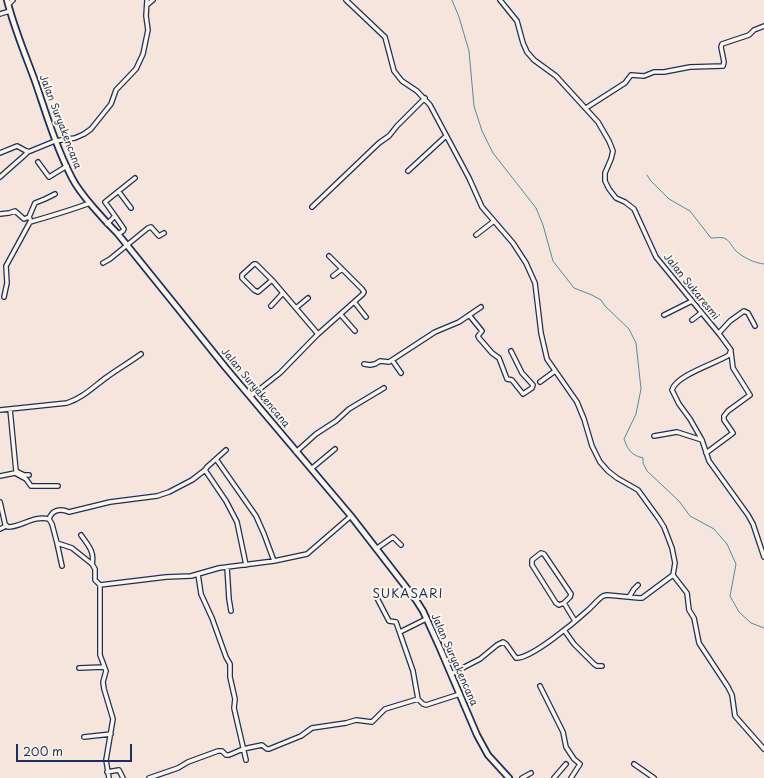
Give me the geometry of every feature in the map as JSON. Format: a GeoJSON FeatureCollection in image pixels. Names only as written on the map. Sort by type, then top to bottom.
{"type":"FeatureCollection","features":[{"type":"Feature","properties":{"kind":"street"},"geometry":{"type":"LineString","coordinates":[[8,2],[13,0]]}},
{"type":"Feature","properties":{"kind":"street"},"geometry":{"type":"LineString","coordinates":[[0,177],[27,152],[55,141],[74,138],[91,129],[111,104],[118,88],[136,69],[143,54],[148,30],[146,16],[147,0]]}},
{"type":"Feature","properties":{"kind":"street"},"geometry":{"type":"LineString","coordinates":[[147,5],[153,0]]}},
{"type":"Feature","properties":{"kind":"street"},"geometry":{"type":"LineString","coordinates":[[346,0],[352,4],[385,37],[394,71],[402,81],[425,98],[433,110],[469,178],[482,207],[516,248],[534,279],[544,349],[548,359],[578,402],[592,446],[600,462],[616,478],[638,490],[664,527],[672,548],[675,563],[673,575],[642,598],[607,595],[603,596],[564,630],[537,649],[520,658],[514,656],[506,644],[501,643],[480,659],[450,674]]}},
{"type":"Feature","properties":{"kind":"street"},"geometry":{"type":"LineString","coordinates":[[352,4],[356,0]]}},
{"type":"Feature","properties":{"kind":"street","name":"Jalan Sukaresmi"},"geometry":{"type":"LineString","coordinates":[[500,0],[516,21],[527,52],[534,60],[556,76],[598,122],[613,150],[605,173],[606,184],[616,198],[625,202],[634,209],[656,257],[727,343],[731,352],[733,368],[750,395],[728,411],[724,416],[724,420],[733,433],[706,453]]}},
{"type":"Feature","properties":{"kind":"street","name":"Jalan Suryakencana"},"geometry":{"type":"LineString","coordinates":[[8,2],[55,141],[72,179],[107,224],[127,244],[350,516],[416,600],[460,694],[472,726],[485,751],[509,778]]}},
{"type":"Feature","properties":{"kind":"street"},"geometry":{"type":"LineString","coordinates":[[0,14],[10,11]]}},
{"type":"Feature","properties":{"kind":"street"},"geometry":{"type":"LineString","coordinates":[[586,108],[625,83],[631,75],[644,76],[654,72],[690,67],[723,66],[722,44],[749,35],[754,30],[764,26]]}},
{"type":"Feature","properties":{"kind":"street"},"geometry":{"type":"LineString","coordinates":[[312,207],[379,143],[389,136],[425,98]]}},
{"type":"Feature","properties":{"kind":"street"},"geometry":{"type":"LineString","coordinates":[[408,171],[446,136]]}},
{"type":"Feature","properties":{"kind":"street"},"geometry":{"type":"LineString","coordinates":[[0,153],[17,146],[27,152]]}},
{"type":"Feature","properties":{"kind":"street"},"geometry":{"type":"LineString","coordinates":[[38,162],[49,177],[66,166]]}},
{"type":"Feature","properties":{"kind":"street"},"geometry":{"type":"LineString","coordinates":[[118,234],[124,229],[105,202],[135,178]]}},
{"type":"Feature","properties":{"kind":"street"},"geometry":{"type":"LineString","coordinates":[[118,192],[131,208]]}},
{"type":"Feature","properties":{"kind":"street"},"geometry":{"type":"LineString","coordinates":[[4,297],[7,283],[6,266],[30,219],[36,202],[55,194]]}},
{"type":"Feature","properties":{"kind":"street"},"geometry":{"type":"LineString","coordinates":[[0,214],[15,211],[24,219],[46,218],[59,212],[75,209],[90,203]]}},
{"type":"Feature","properties":{"kind":"street"},"geometry":{"type":"LineString","coordinates":[[107,224],[115,216]]}},
{"type":"Feature","properties":{"kind":"street"},"geometry":{"type":"LineString","coordinates":[[476,235],[494,221]]}},
{"type":"Feature","properties":{"kind":"street"},"geometry":{"type":"LineString","coordinates":[[103,263],[151,227],[159,236],[164,233]]}},
{"type":"Feature","properties":{"kind":"street"},"geometry":{"type":"LineString","coordinates":[[251,396],[280,373],[318,334],[361,297],[364,292],[329,256]]}},
{"type":"Feature","properties":{"kind":"street"},"geometry":{"type":"LineString","coordinates":[[272,280],[258,292],[242,278],[242,275],[255,264],[272,280],[318,334]]}},
{"type":"Feature","properties":{"kind":"street"},"geometry":{"type":"LineString","coordinates":[[333,276],[342,269]]}},
{"type":"Feature","properties":{"kind":"street"},"geometry":{"type":"LineString","coordinates":[[271,306],[283,294]]}},
{"type":"Feature","properties":{"kind":"street"},"geometry":{"type":"LineString","coordinates":[[296,308],[308,298]]}},
{"type":"Feature","properties":{"kind":"street"},"geometry":{"type":"LineString","coordinates":[[664,315],[692,301]]}},
{"type":"Feature","properties":{"kind":"street"},"geometry":{"type":"LineString","coordinates":[[355,302],[366,317]]}},
{"type":"Feature","properties":{"kind":"street"},"geometry":{"type":"LineString","coordinates":[[364,364],[370,365],[380,361],[388,362],[435,332],[459,322],[481,307]]}},
{"type":"Feature","properties":{"kind":"street"},"geometry":{"type":"LineString","coordinates":[[719,333],[730,321],[744,311],[748,313],[755,326]]}},
{"type":"Feature","properties":{"kind":"street"},"geometry":{"type":"LineString","coordinates":[[692,320],[701,312]]}},
{"type":"Feature","properties":{"kind":"street"},"geometry":{"type":"LineString","coordinates":[[341,315],[355,331]]}},
{"type":"Feature","properties":{"kind":"street"},"geometry":{"type":"LineString","coordinates":[[469,315],[482,331],[478,336],[479,338],[492,353],[499,358],[507,378],[512,380],[523,394],[532,388],[533,385],[522,373],[511,351]]}},
{"type":"Feature","properties":{"kind":"street"},"geometry":{"type":"LineString","coordinates":[[731,352],[726,357],[702,367],[678,382],[673,388],[674,396],[690,418],[702,440],[706,453],[713,467],[748,515],[753,524],[764,557]]}},
{"type":"Feature","properties":{"kind":"street"},"geometry":{"type":"LineString","coordinates":[[0,410],[74,401],[84,396],[107,377],[141,354]]}},
{"type":"Feature","properties":{"kind":"street"},"geometry":{"type":"LineString","coordinates":[[392,360],[401,373]]}},
{"type":"Feature","properties":{"kind":"street"},"geometry":{"type":"LineString","coordinates":[[540,382],[555,371]]}},
{"type":"Feature","properties":{"kind":"street"},"geometry":{"type":"LineString","coordinates":[[296,452],[316,434],[336,422],[349,409],[384,388]]}},
{"type":"Feature","properties":{"kind":"street"},"geometry":{"type":"LineString","coordinates":[[10,409],[16,471],[24,475],[29,475]]}},
{"type":"Feature","properties":{"kind":"street"},"geometry":{"type":"LineString","coordinates":[[654,436],[677,432],[702,440]]}},
{"type":"Feature","properties":{"kind":"street"},"geometry":{"type":"LineString","coordinates":[[311,469],[335,449]]}},
{"type":"Feature","properties":{"kind":"street"},"geometry":{"type":"LineString","coordinates":[[49,519],[55,510],[67,510],[69,512],[110,502],[157,496],[169,492],[192,480],[226,450]]}},
{"type":"Feature","properties":{"kind":"street"},"geometry":{"type":"LineString","coordinates":[[216,459],[256,516],[274,561]]}},
{"type":"Feature","properties":{"kind":"street"},"geometry":{"type":"LineString","coordinates":[[205,470],[226,501],[236,522],[246,565]]}},
{"type":"Feature","properties":{"kind":"street"},"geometry":{"type":"LineString","coordinates":[[0,476],[15,473],[26,479],[31,486],[58,486]]}},
{"type":"Feature","properties":{"kind":"street"},"geometry":{"type":"LineString","coordinates":[[0,502],[6,526]]}},
{"type":"Feature","properties":{"kind":"street"},"geometry":{"type":"LineString","coordinates":[[100,585],[198,574],[214,569],[274,561],[309,553],[350,516]]}},
{"type":"Feature","properties":{"kind":"street"},"geometry":{"type":"LineString","coordinates":[[0,529],[6,526],[11,527],[33,519],[49,519]]}},
{"type":"Feature","properties":{"kind":"street"},"geometry":{"type":"LineString","coordinates":[[49,519],[52,524],[62,566]]}},
{"type":"Feature","properties":{"kind":"street"},"geometry":{"type":"LineString","coordinates":[[81,535],[93,554],[92,564]]}},
{"type":"Feature","properties":{"kind":"street"},"geometry":{"type":"LineString","coordinates":[[376,549],[392,537],[401,545]]}},
{"type":"Feature","properties":{"kind":"street"},"geometry":{"type":"LineString","coordinates":[[57,543],[72,548],[92,564],[95,569],[95,580],[100,585],[100,655],[106,672],[103,687],[113,717],[106,760],[108,778]]}},
{"type":"Feature","properties":{"kind":"street"},"geometry":{"type":"LineString","coordinates":[[541,553],[544,554],[571,594],[564,603],[559,605],[556,604],[532,565],[532,560],[541,553]]}},
{"type":"Feature","properties":{"kind":"street"},"geometry":{"type":"LineString","coordinates":[[227,567],[228,599],[231,611]]}},
{"type":"Feature","properties":{"kind":"street"},"geometry":{"type":"LineString","coordinates":[[198,574],[201,594],[230,664],[234,708],[246,760]]}},
{"type":"Feature","properties":{"kind":"street"},"geometry":{"type":"LineString","coordinates":[[673,575],[687,592],[689,610],[694,618],[699,643],[728,686],[732,695],[735,716],[764,749]]}},
{"type":"Feature","properties":{"kind":"street"},"geometry":{"type":"LineString","coordinates":[[629,597],[638,585]]}},
{"type":"Feature","properties":{"kind":"street"},"geometry":{"type":"LineString","coordinates":[[377,598],[389,621],[396,622],[413,671],[418,700],[426,705],[460,694]]}},
{"type":"Feature","properties":{"kind":"street"},"geometry":{"type":"LineString","coordinates":[[564,603],[576,621]]}},
{"type":"Feature","properties":{"kind":"street"},"geometry":{"type":"LineString","coordinates":[[400,632],[426,619]]}},
{"type":"Feature","properties":{"kind":"street"},"geometry":{"type":"LineString","coordinates":[[564,630],[574,644],[594,664],[597,666],[602,666]]}},
{"type":"Feature","properties":{"kind":"street"},"geometry":{"type":"LineString","coordinates":[[79,668],[104,667]]}},
{"type":"Feature","properties":{"kind":"street"},"geometry":{"type":"LineString","coordinates":[[540,686],[563,732],[566,747],[574,759],[580,764],[580,767],[571,778]]}},
{"type":"Feature","properties":{"kind":"street"},"geometry":{"type":"LineString","coordinates":[[149,778],[178,768],[188,762],[213,752],[220,751],[226,755],[229,755],[244,748],[262,745],[269,749],[301,736],[312,728],[356,720],[372,722],[385,708],[418,700]]}},
{"type":"Feature","properties":{"kind":"street"},"geometry":{"type":"LineString","coordinates":[[84,737],[111,734]]}},
{"type":"Feature","properties":{"kind":"street"},"geometry":{"type":"LineString","coordinates":[[554,778],[566,764]]}},
{"type":"Feature","properties":{"kind":"street"},"geometry":{"type":"LineString","coordinates":[[634,764],[654,778]]}},
{"type":"Feature","properties":{"kind":"street"},"geometry":{"type":"LineString","coordinates":[[108,772],[119,770],[122,778]]}},
{"type":"Feature","properties":{"kind":"street"},"geometry":{"type":"LineString","coordinates":[[522,778],[531,773]]}},
{"type":"Feature","properties":{"kind":"waterway"},"geometry":{"type":"LineString","coordinates":[[452,0],[459,17],[469,51],[474,106],[482,131],[493,153],[536,208],[543,225],[553,261],[574,288],[601,300],[605,306],[629,329],[636,343],[641,389],[636,414],[624,439],[627,446],[630,452],[643,458],[643,463],[647,471],[679,501],[690,516],[714,529],[727,544],[736,564],[730,596],[739,612],[751,623],[764,628]]}},
{"type":"Feature","properties":{"kind":"waterway"},"geometry":{"type":"LineString","coordinates":[[647,175],[669,199],[690,211],[711,238],[724,238],[741,255],[752,261],[764,264]]}},
{"type":"Feature","properties":{"kind":"district","name":"SUKASARI"},"geometry":{"type":"Point","coordinates":[408,595]}}]}
